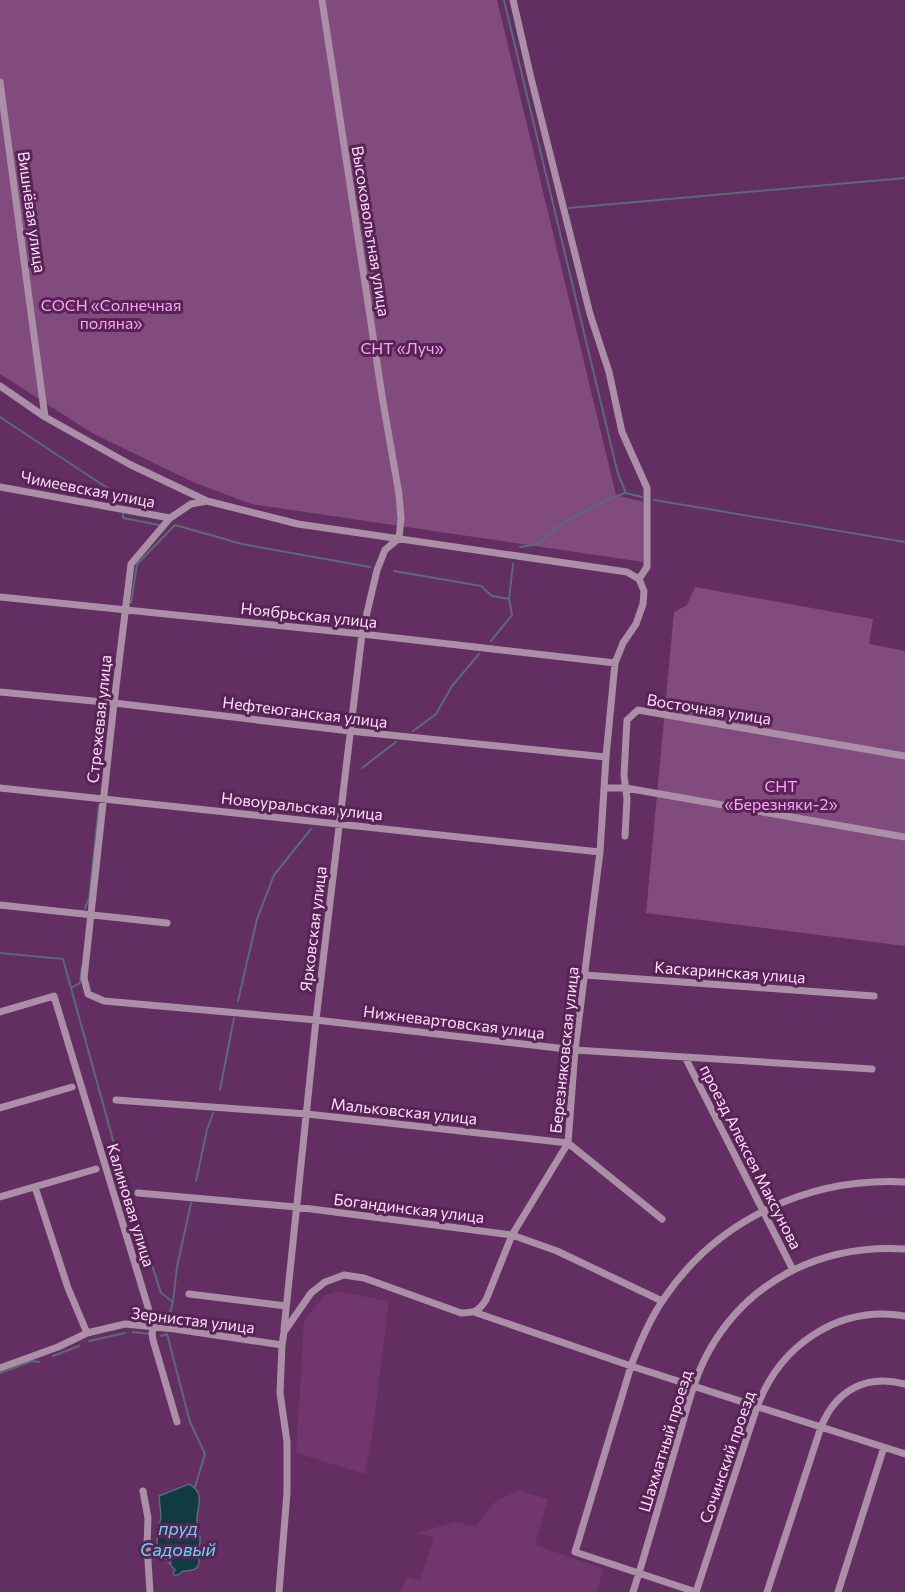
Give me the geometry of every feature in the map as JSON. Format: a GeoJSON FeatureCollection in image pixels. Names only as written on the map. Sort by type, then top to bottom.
{"type":"FeatureCollection","features":[{"type":"Feature","properties":{"kind":"street","name":"Высоковольтная улица"},"geometry":{"type":"LineString","coordinates":[[321,0],[399,494],[401,519],[399,538]]}},
{"type":"Feature","properties":{"kind":"street"},"geometry":{"type":"LineString","coordinates":[[0,386],[45,417],[129,464],[207,501],[298,524],[627,572],[639,579],[647,567],[647,488],[622,432],[609,372],[587,303],[513,0]]}},
{"type":"Feature","properties":{"kind":"street","name":"Вишнёвая улица"},"geometry":{"type":"LineString","coordinates":[[0,82],[45,417]]}},
{"type":"Feature","properties":{"kind":"street","name":"Чимеевская улица"},"geometry":{"type":"LineString","coordinates":[[0,486],[170,518]]}},
{"type":"Feature","properties":{"kind":"street","name":"Стрежевая улица"},"geometry":{"type":"LineString","coordinates":[[84,978],[131,564],[170,518],[191,504],[207,501]]}},
{"type":"Feature","properties":{"kind":"street","name":"Ярковская улица"},"geometry":{"type":"LineString","coordinates":[[284,1332],[316,1020],[362,634],[377,570],[385,550],[399,538]]}},
{"type":"Feature","properties":{"kind":"street","name":"Березняковская улица"},"geometry":{"type":"LineString","coordinates":[[474,1312],[486,1299],[512,1235],[568,1143],[575,1050],[600,852],[615,663],[623,643],[636,624],[643,604],[644,591],[639,579]]}},
{"type":"Feature","properties":{"kind":"street","name":"Ноябрьская улица"},"geometry":{"type":"LineString","coordinates":[[0,597],[362,634],[615,663]]}},
{"type":"Feature","properties":{"kind":"street","name":"Нефтеюганская улица"},"geometry":{"type":"LineString","coordinates":[[0,692],[606,757]]}},
{"type":"Feature","properties":{"kind":"street","name":"Восточная улица"},"geometry":{"type":"LineString","coordinates":[[625,836],[627,800],[624,774],[627,720],[638,710],[905,756]]}},
{"type":"Feature","properties":{"kind":"street","name":"Новоуральская улица"},"geometry":{"type":"LineString","coordinates":[[0,788],[600,852]]}},
{"type":"Feature","properties":{"kind":"street"},"geometry":{"type":"LineString","coordinates":[[604,788],[626,788],[905,837]]}},
{"type":"Feature","properties":{"kind":"street"},"geometry":{"type":"LineString","coordinates":[[0,905],[167,923]]}},
{"type":"Feature","properties":{"kind":"street","name":"Каскаринская улица"},"geometry":{"type":"LineString","coordinates":[[585,975],[874,996]]}},
{"type":"Feature","properties":{"kind":"street","name":"Нижневартовская улица"},"geometry":{"type":"LineString","coordinates":[[84,978],[88,994],[104,1001],[316,1020],[575,1050],[872,1069]]}},
{"type":"Feature","properties":{"kind":"street","name":"Калиновая улица"},"geometry":{"type":"LineString","coordinates":[[0,1012],[54,996],[154,1327],[153,1340],[177,1422]]}},
{"type":"Feature","properties":{"kind":"street","name":"проезд Алексея Максунова"},"geometry":{"type":"LineString","coordinates":[[685,1057],[793,1270]]}},
{"type":"Feature","properties":{"kind":"street"},"geometry":{"type":"LineString","coordinates":[[0,1108],[72,1087]]}},
{"type":"Feature","properties":{"kind":"street","name":"Мальковская улица"},"geometry":{"type":"LineString","coordinates":[[116,1100],[307,1114],[568,1143]]}},
{"type":"Feature","properties":{"kind":"street"},"geometry":{"type":"LineString","coordinates":[[568,1143],[662,1219]]}},
{"type":"Feature","properties":{"kind":"street"},"geometry":{"type":"LineString","coordinates":[[0,1197],[96,1169]]}},
{"type":"Feature","properties":{"kind":"street"},"geometry":{"type":"LineString","coordinates":[[696,1592],[575,1552],[631,1366],[651,1318],[681,1275],[704,1252],[740,1224],[762,1211],[794,1197],[836,1186],[862,1182],[905,1182]]}},
{"type":"Feature","properties":{"kind":"street"},"geometry":{"type":"LineString","coordinates":[[35,1187],[68,1288],[87,1333]]}},
{"type":"Feature","properties":{"kind":"street","name":"Богандинская улица"},"geometry":{"type":"LineString","coordinates":[[138,1193],[296,1207],[512,1235],[557,1251],[662,1301]]}},
{"type":"Feature","properties":{"kind":"street","name":"Шахматный проезд"},"geometry":{"type":"LineString","coordinates":[[633,1592],[694,1386],[710,1350],[732,1318],[760,1291],[810,1262],[867,1248],[905,1249]]}},
{"type":"Feature","properties":{"kind":"street"},"geometry":{"type":"LineString","coordinates":[[279,1592],[287,1493],[287,1442],[280,1393],[284,1332],[311,1293],[325,1282],[344,1275],[364,1278],[461,1312],[474,1312],[631,1366],[905,1454]]}},
{"type":"Feature","properties":{"kind":"street"},"geometry":{"type":"LineString","coordinates":[[189,1294],[286,1306]]}},
{"type":"Feature","properties":{"kind":"street","name":"Сочинский проезд"},"geometry":{"type":"LineString","coordinates":[[696,1592],[757,1407],[775,1371],[791,1352],[812,1335],[835,1323],[860,1316],[886,1314],[905,1316]]}},
{"type":"Feature","properties":{"kind":"street","name":"Зернистая улица"},"geometry":{"type":"LineString","coordinates":[[0,1368],[58,1347],[87,1333],[125,1324],[282,1345]]}},
{"type":"Feature","properties":{"kind":"street"},"geometry":{"type":"LineString","coordinates":[[767,1592],[820,1427],[833,1404],[854,1388],[866,1383],[891,1381],[905,1384]]}},
{"type":"Feature","properties":{"kind":"street"},"geometry":{"type":"LineString","coordinates":[[838,1592],[884,1447]]}},
{"type":"Feature","properties":{"kind":"street"},"geometry":{"type":"LineString","coordinates":[[143,1491],[148,1518],[150,1592]]}},
{"type":"Feature","properties":{"kind":"shaded area"},"geometry":{"type":"Polygon","coordinates":[[[336,1291],[389,1301],[365,1474],[296,1453],[304,1321],[324,1296],[336,1291]]]}},
{"type":"Feature","properties":{"kind":"shaded area"},"geometry":{"type":"Polygon","coordinates":[[[519,1491],[548,1499],[535,1545],[604,1569],[596,1592],[401,1592],[407,1577],[420,1581],[434,1538],[418,1533],[455,1522],[475,1527],[497,1500],[519,1491]]]}},
{"type":"Feature","properties":{"kind":"green space","name":"СНТ «Луч»"},"geometry":{"type":"Polygon","coordinates":[[[0,0],[497,0],[616,495],[643,502],[643,562],[251,504],[193,482],[92,433],[0,374],[0,0]]]}},
{"type":"Feature","properties":{"kind":"green space","name":"СНТ «Березняки-2»"},"geometry":{"type":"Polygon","coordinates":[[[695,587],[873,619],[869,644],[905,651],[905,946],[646,913],[674,612],[687,605],[695,587]]]}},
{"type":"Feature","properties":{"kind":"water","name":"пруд Садовый"},"geometry":{"type":"Polygon","coordinates":[[[189,1484],[199,1495],[197,1522],[201,1550],[198,1554],[199,1563],[194,1570],[174,1575],[175,1570],[169,1563],[171,1563],[170,1560],[164,1559],[157,1544],[161,1518],[159,1496],[189,1484]]]}},
{"type":"Feature","properties":{"kind":"waterway"},"geometry":{"type":"LineString","coordinates":[[504,0],[618,474],[626,493],[642,497]]}},
{"type":"Feature","properties":{"kind":"waterway"},"geometry":{"type":"LineString","coordinates":[[569,208],[905,178]]}},
{"type":"Feature","properties":{"kind":"waterway"},"geometry":{"type":"LineString","coordinates":[[0,417],[124,499],[124,502]]}},
{"type":"Feature","properties":{"kind":"waterway"},"geometry":{"type":"LineString","coordinates":[[520,547],[538,544],[558,526],[604,501],[625,493]]}},
{"type":"Feature","properties":{"kind":"waterway"},"geometry":{"type":"LineString","coordinates":[[654,500],[905,542]]}},
{"type":"Feature","properties":{"kind":"waterway"},"geometry":{"type":"LineString","coordinates":[[123,513],[123,518],[159,525]]}},
{"type":"Feature","properties":{"kind":"waterway"},"geometry":{"type":"LineString","coordinates":[[131,603],[137,564],[175,525],[242,544],[370,567]]}},
{"type":"Feature","properties":{"kind":"waterway"},"geometry":{"type":"LineString","coordinates":[[491,641],[512,615],[509,599],[513,564]]}},
{"type":"Feature","properties":{"kind":"waterway"},"geometry":{"type":"LineString","coordinates":[[394,571],[481,586],[492,596],[509,599]]}},
{"type":"Feature","properties":{"kind":"waterway"},"geometry":{"type":"LineString","coordinates":[[413,731],[436,714],[452,686],[479,654]]}},
{"type":"Feature","properties":{"kind":"waterway"},"geometry":{"type":"LineString","coordinates":[[362,768],[396,742]]}},
{"type":"Feature","properties":{"kind":"waterway"},"geometry":{"type":"LineString","coordinates":[[85,908],[89,899],[99,805]]}},
{"type":"Feature","properties":{"kind":"waterway"},"geometry":{"type":"LineString","coordinates":[[238,1001],[257,919],[274,875],[311,829]]}},
{"type":"Feature","properties":{"kind":"waterway"},"geometry":{"type":"LineString","coordinates":[[0,953],[63,959],[124,1180],[161,1293],[173,1302],[169,1317]]}},
{"type":"Feature","properties":{"kind":"waterway"},"geometry":{"type":"LineString","coordinates":[[71,988],[80,983],[82,966]]}},
{"type":"Feature","properties":{"kind":"waterway"},"geometry":{"type":"LineString","coordinates":[[220,1090],[234,1018]]}},
{"type":"Feature","properties":{"kind":"waterway"},"geometry":{"type":"LineString","coordinates":[[196,1181],[213,1113]]}},
{"type":"Feature","properties":{"kind":"waterway"},"geometry":{"type":"LineString","coordinates":[[173,1302],[177,1267],[191,1203]]}},
{"type":"Feature","properties":{"kind":"waterway"},"geometry":{"type":"LineString","coordinates":[[133,1332],[150,1334]]}},
{"type":"Feature","properties":{"kind":"waterway"},"geometry":{"type":"LineString","coordinates":[[89,1341],[125,1333]]}},
{"type":"Feature","properties":{"kind":"waterway"},"geometry":{"type":"LineString","coordinates":[[161,1336],[167,1334],[190,1422],[205,1454],[195,1487]]}},
{"type":"Feature","properties":{"kind":"waterway"},"geometry":{"type":"LineString","coordinates":[[53,1356],[79,1346]]}},
{"type":"Feature","properties":{"kind":"waterway"},"geometry":{"type":"LineString","coordinates":[[0,1373],[32,1361],[39,1362]]}},
{"type":"Feature","properties":{"kind":"park label","name":"СОСН «Солнечная поляна»"},"geometry":{"type":"Point","coordinates":[111,314]}}]}
